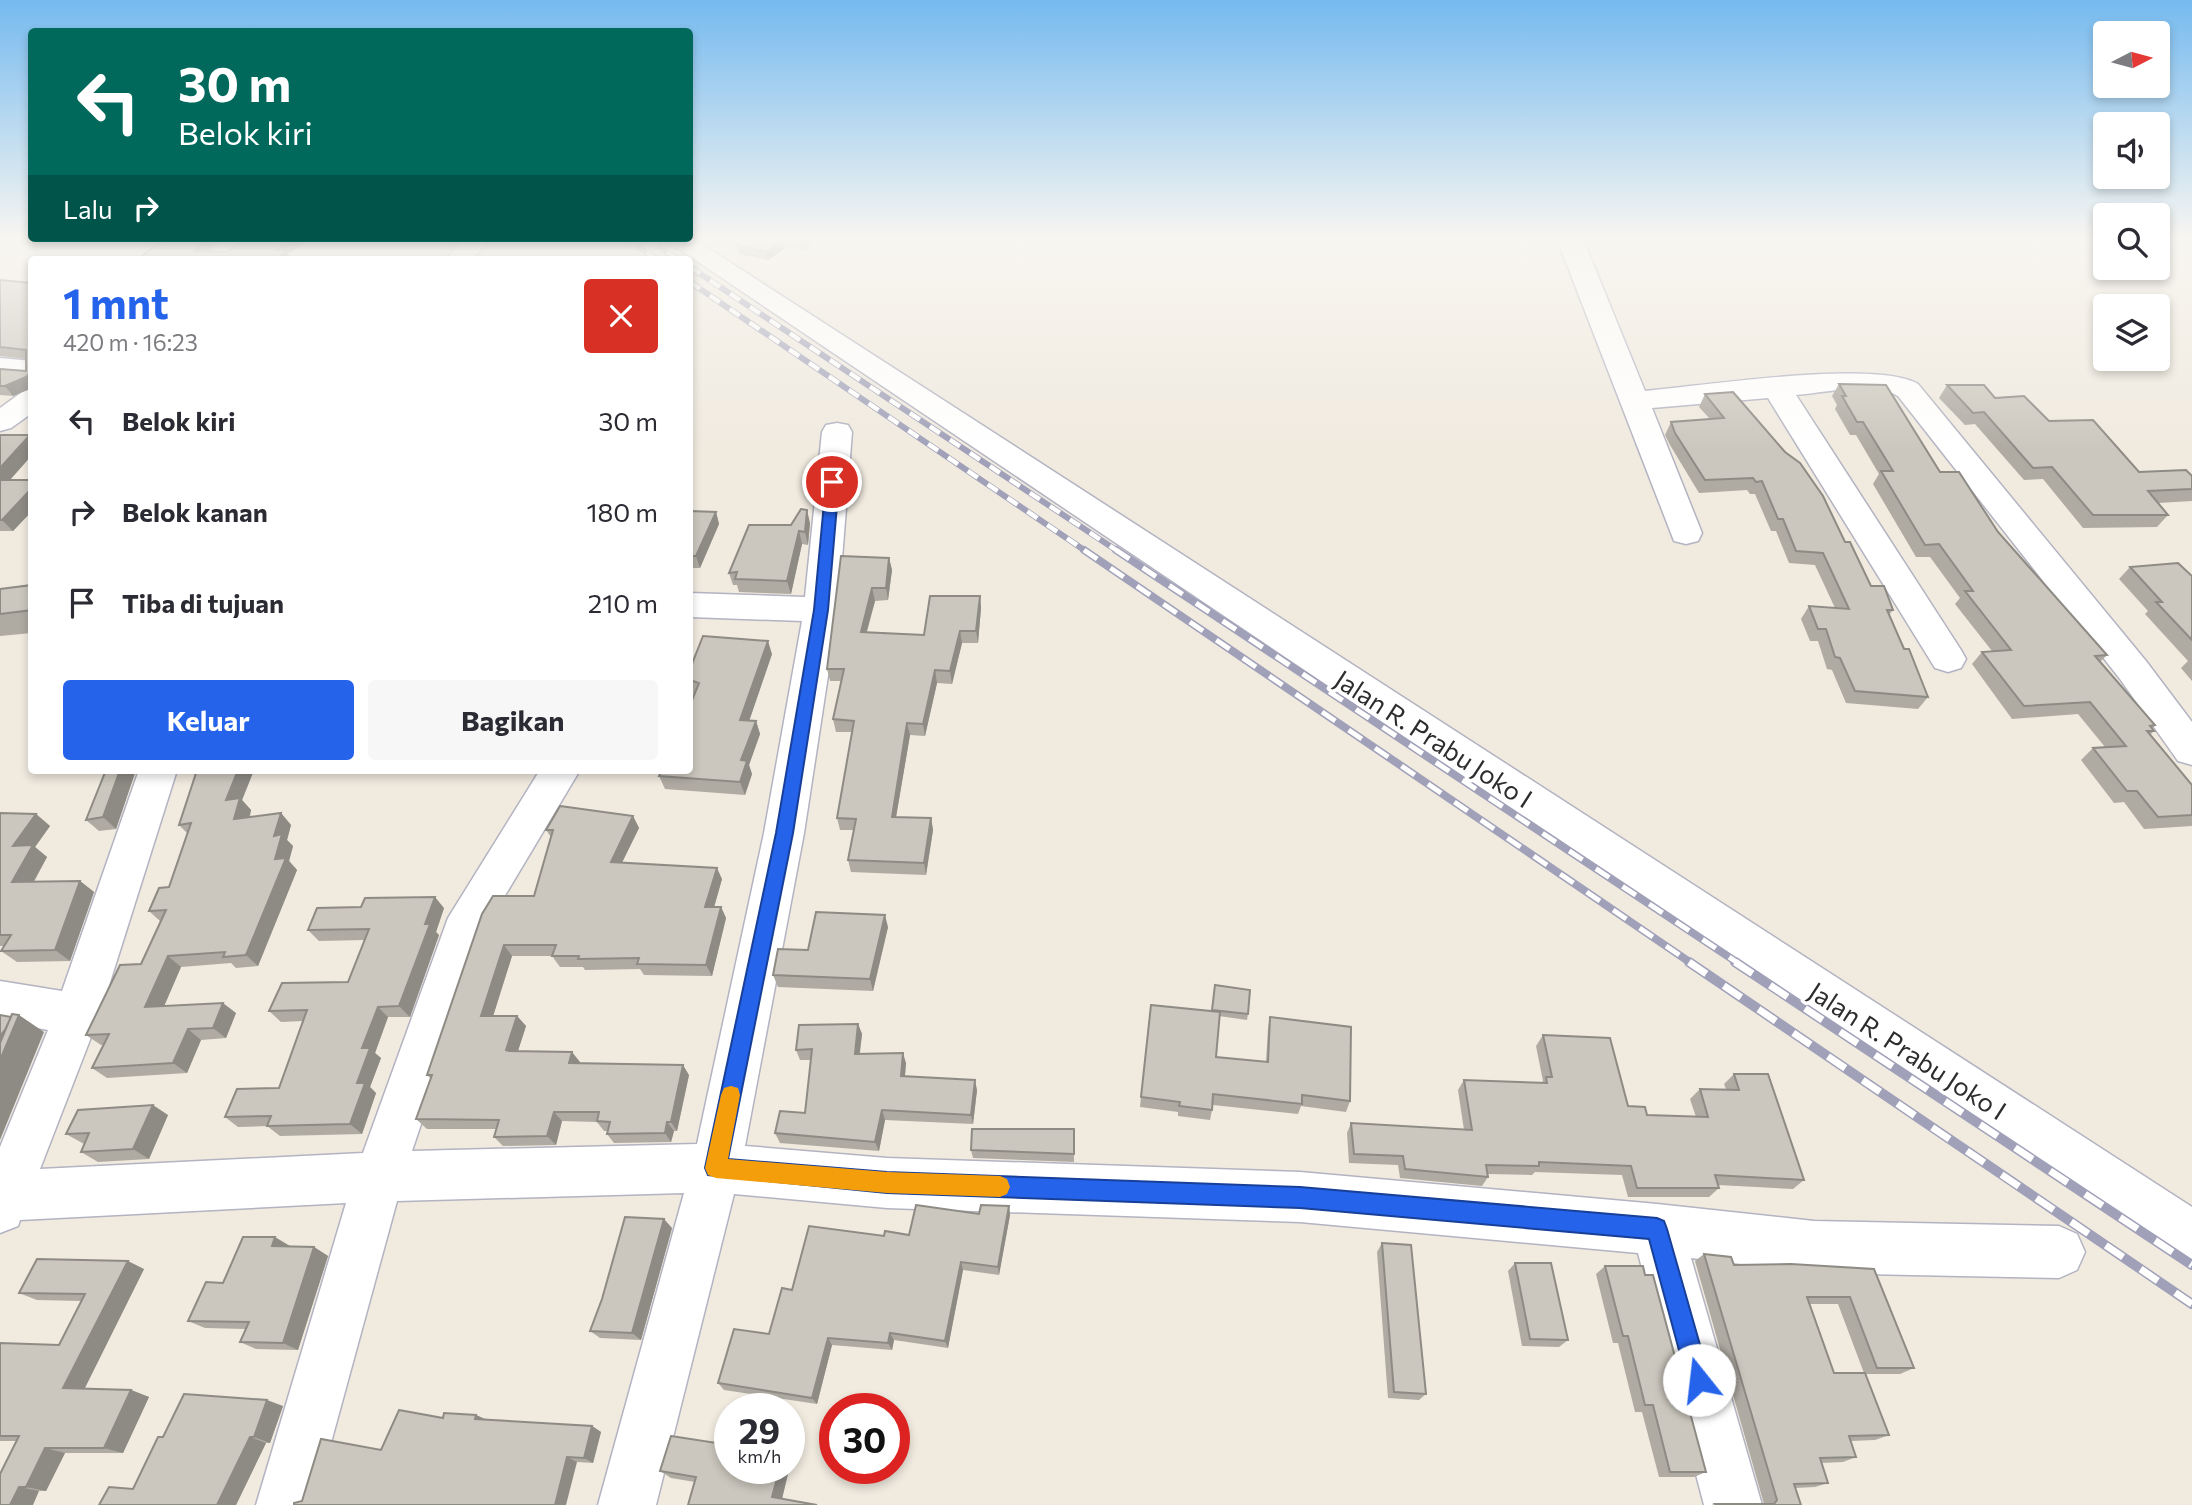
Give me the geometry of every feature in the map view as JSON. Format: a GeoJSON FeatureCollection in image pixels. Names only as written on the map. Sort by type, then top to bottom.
{"type":"FeatureCollection","features":[{"type":"Feature","properties":{"kind":"street","name":"Jalan R. Prabu Joko I"},"geometry":{"type":"LineString","coordinates":[[791,309],[2192,1237]]}},
{"type":"Feature","properties":{"kind":"street"},"geometry":{"type":"LineString","coordinates":[[1598,309],[1686,533]]}},
{"type":"Feature","properties":{"kind":"street"},"geometry":{"type":"LineString","coordinates":[[1634,401],[1857,381],[1896,383],[1908,390],[2117,649],[2192,750]]}},
{"type":"Feature","properties":{"kind":"street"},"geometry":{"type":"LineString","coordinates":[[1778,390],[1948,659]]}},
{"type":"Feature","properties":{"kind":"street"},"geometry":{"type":"LineString","coordinates":[[0,422],[28,401]]}},
{"type":"Feature","properties":{"kind":"street"},"geometry":{"type":"LineString","coordinates":[[627,1505],[716,1168],[784,833],[821,610],[837,432]]}},
{"type":"Feature","properties":{"kind":"street"},"geometry":{"type":"LineString","coordinates":[[693,605],[821,610]]}},
{"type":"Feature","properties":{"kind":"street"},"geometry":{"type":"LineString","coordinates":[[156,774],[38,1008],[2,1202],[379,1177],[716,1168],[887,1183],[1300,1197],[1657,1229],[1814,1247],[2059,1252]]}},
{"type":"Feature","properties":{"kind":"street"},"geometry":{"type":"LineString","coordinates":[[285,1505],[379,1177],[470,918],[559,774]]}},
{"type":"Feature","properties":{"kind":"street"},"geometry":{"type":"LineString","coordinates":[[1657,1229],[1733,1505]]}},
{"type":"Feature","properties":{"kind":"building"},"geometry":{"type":"Polygon","coordinates":[[[0,309],[28,309],[28,375],[0,386],[0,369],[26,371],[26,350],[0,347],[0,309]]]}},
{"type":"Feature","properties":{"kind":"building"},"geometry":{"type":"Polygon","coordinates":[[[1839,384],[1886,385],[1940,472],[1959,472],[1998,532],[2107,655],[2095,656],[2155,725],[2150,726],[2154,731],[2147,731],[2192,785],[2192,815],[2158,817],[2137,791],[2127,791],[2093,748],[2126,746],[2090,702],[2024,706],[1982,652],[2011,650],[1965,591],[1973,591],[1939,544],[1925,545],[1881,471],[1893,471],[1863,422],[1857,422],[1842,396],[1846,396],[1839,384]]]}},
{"type":"Feature","properties":{"kind":"building"},"geometry":{"type":"Polygon","coordinates":[[[1947,385],[1984,385],[1995,398],[2024,396],[2049,421],[2093,420],[2139,472],[2186,470],[2192,476],[2192,489],[2148,491],[2168,515],[2093,515],[2052,467],[2033,468],[1984,412],[1973,413],[1947,385]]]}},
{"type":"Feature","properties":{"kind":"building"},"geometry":{"type":"Polygon","coordinates":[[[1733,392],[1785,452],[1800,463],[1823,496],[1845,542],[1850,542],[1871,586],[1884,586],[1893,610],[1887,610],[1904,649],[1909,649],[1928,697],[1855,691],[1840,658],[1835,657],[1826,629],[1818,629],[1809,606],[1849,609],[1823,553],[1796,551],[1783,519],[1778,519],[1762,481],[1756,482],[1753,478],[1705,480],[1675,433],[1671,422],[1724,418],[1705,394],[1733,392]]]}},
{"type":"Feature","properties":{"kind":"building"},"geometry":{"type":"Polygon","coordinates":[[[0,435],[28,435],[28,437],[0,468],[0,435]]]}},
{"type":"Feature","properties":{"kind":"building"},"geometry":{"type":"Polygon","coordinates":[[[0,480],[28,480],[28,492],[0,520],[0,480]]]}},
{"type":"Feature","properties":{"kind":"building"},"geometry":{"type":"Polygon","coordinates":[[[801,509],[807,510],[805,532],[799,531],[787,581],[735,579],[737,572],[729,573],[749,525],[791,525],[801,509]]]}},
{"type":"Feature","properties":{"kind":"building"},"geometry":{"type":"Polygon","coordinates":[[[693,511],[716,512],[696,556],[693,556],[693,511]]]}},
{"type":"Feature","properties":{"kind":"building"},"geometry":{"type":"Polygon","coordinates":[[[841,556],[889,558],[886,588],[872,588],[861,632],[924,635],[930,596],[980,596],[976,631],[960,631],[950,671],[935,670],[923,724],[907,723],[892,817],[931,818],[924,863],[848,860],[856,819],[837,818],[854,721],[833,719],[844,669],[827,669],[841,556]]]}},
{"type":"Feature","properties":{"kind":"building"},"geometry":{"type":"Polygon","coordinates":[[[2178,563],[2192,576],[2192,640],[2156,602],[2162,602],[2130,567],[2178,563]]]}},
{"type":"Feature","properties":{"kind":"building"},"geometry":{"type":"Polygon","coordinates":[[[28,586],[28,610],[0,614],[0,589],[28,586]]]}},
{"type":"Feature","properties":{"kind":"building"},"geometry":{"type":"Polygon","coordinates":[[[703,636],[768,641],[740,720],[756,721],[741,760],[747,761],[740,782],[659,776],[693,774],[693,698],[699,683],[693,681],[693,661],[703,636]]]}},
{"type":"Feature","properties":{"kind":"building"},"geometry":{"type":"Polygon","coordinates":[[[104,774],[119,774],[103,817],[86,820],[104,774]]]}},
{"type":"Feature","properties":{"kind":"building"},"geometry":{"type":"Polygon","coordinates":[[[196,774],[236,774],[226,800],[240,798],[234,819],[281,813],[274,836],[282,834],[275,859],[286,858],[246,955],[223,957],[225,952],[168,956],[145,1007],[223,1003],[213,1028],[188,1029],[173,1063],[92,1068],[109,1034],[86,1035],[120,965],[141,964],[166,910],[149,911],[159,888],[169,887],[191,823],[179,825],[196,774]]]}},
{"type":"Feature","properties":{"kind":"building"},"geometry":{"type":"Polygon","coordinates":[[[560,806],[633,816],[611,862],[717,868],[705,907],[721,907],[706,965],[637,964],[639,958],[578,959],[579,956],[552,956],[556,945],[504,945],[481,1016],[517,1016],[506,1050],[509,1051],[572,1052],[569,1063],[683,1065],[671,1122],[667,1122],[665,1133],[607,1134],[610,1122],[597,1121],[599,1112],[554,1112],[547,1136],[494,1137],[499,1120],[416,1119],[432,1075],[427,1075],[482,914],[493,896],[534,896],[553,830],[546,830],[560,806]]]}},
{"type":"Feature","properties":{"kind":"building"},"geometry":{"type":"Polygon","coordinates":[[[0,813],[36,814],[13,846],[33,845],[12,882],[80,881],[55,950],[1,951],[11,935],[0,935],[0,813]]]}},
{"type":"Feature","properties":{"kind":"building"},"geometry":{"type":"Polygon","coordinates":[[[435,897],[425,924],[430,924],[399,1006],[378,1007],[362,1048],[370,1048],[357,1083],[365,1083],[350,1124],[267,1126],[271,1116],[225,1117],[237,1089],[279,1088],[307,1010],[269,1011],[282,983],[348,982],[369,929],[308,930],[317,908],[361,907],[365,898],[435,897]]]}},
{"type":"Feature","properties":{"kind":"building"},"geometry":{"type":"Polygon","coordinates":[[[816,912],[885,915],[870,979],[773,975],[778,949],[808,950],[816,912]]]}},
{"type":"Feature","properties":{"kind":"building"},"geometry":{"type":"Polygon","coordinates":[[[1215,985],[1250,990],[1248,1014],[1212,1010],[1215,985]]]}},
{"type":"Feature","properties":{"kind":"building"},"geometry":{"type":"Polygon","coordinates":[[[1151,1005],[1220,1012],[1216,1057],[1268,1062],[1270,1017],[1351,1027],[1350,1101],[1302,1095],[1302,1104],[1213,1094],[1212,1110],[1179,1106],[1180,1102],[1141,1097],[1151,1005]]]}},
{"type":"Feature","properties":{"kind":"building"},"geometry":{"type":"Polygon","coordinates":[[[12,1014],[19,1015],[0,1060],[0,1043],[12,1014]]]}},
{"type":"Feature","properties":{"kind":"building"},"geometry":{"type":"Polygon","coordinates":[[[0,1015],[11,1017],[0,1036],[0,1015]]]}},
{"type":"Feature","properties":{"kind":"building"},"geometry":{"type":"Polygon","coordinates":[[[858,1024],[855,1054],[903,1053],[901,1076],[975,1080],[971,1115],[882,1110],[875,1142],[775,1133],[780,1111],[805,1113],[812,1049],[796,1050],[799,1025],[858,1024]]]}},
{"type":"Feature","properties":{"kind":"building"},"geometry":{"type":"Polygon","coordinates":[[[1543,1035],[1610,1038],[1628,1106],[1645,1107],[1647,1115],[1708,1117],[1700,1089],[1739,1090],[1734,1074],[1768,1074],[1804,1180],[1715,1175],[1719,1188],[1637,1188],[1631,1166],[1539,1162],[1539,1166],[1486,1165],[1488,1177],[1405,1169],[1403,1156],[1354,1154],[1351,1123],[1472,1130],[1464,1080],[1547,1083],[1546,1077],[1552,1077],[1543,1035]]]}},
{"type":"Feature","properties":{"kind":"building"},"geometry":{"type":"Polygon","coordinates":[[[153,1105],[133,1149],[81,1152],[89,1133],[66,1134],[78,1110],[153,1105]]]}},
{"type":"Feature","properties":{"kind":"building"},"geometry":{"type":"Polygon","coordinates":[[[972,1129],[1074,1129],[1074,1154],[971,1150],[972,1129]]]}},
{"type":"Feature","properties":{"kind":"building"},"geometry":{"type":"Polygon","coordinates":[[[916,1205],[979,1214],[981,1205],[1009,1206],[998,1267],[961,1262],[945,1341],[890,1333],[888,1343],[828,1338],[812,1398],[805,1397],[805,1393],[781,1393],[718,1383],[734,1329],[769,1334],[782,1288],[792,1290],[809,1226],[884,1236],[885,1231],[909,1235],[916,1205]]]}},
{"type":"Feature","properties":{"kind":"building"},"geometry":{"type":"Polygon","coordinates":[[[625,1217],[664,1219],[632,1333],[590,1331],[602,1299],[625,1217]]]}},
{"type":"Feature","properties":{"kind":"building"},"geometry":{"type":"Polygon","coordinates":[[[243,1237],[275,1237],[272,1246],[314,1247],[283,1343],[240,1342],[249,1322],[188,1321],[206,1282],[223,1283],[243,1237]]]}},
{"type":"Feature","properties":{"kind":"building"},"geometry":{"type":"Polygon","coordinates":[[[1382,1243],[1411,1245],[1426,1394],[1394,1392],[1382,1243]]]}},
{"type":"Feature","properties":{"kind":"building"},"geometry":{"type":"Polygon","coordinates":[[[1704,1254],[1731,1257],[1734,1265],[1791,1264],[1874,1269],[1914,1368],[1877,1368],[1850,1297],[1807,1297],[1834,1373],[1865,1373],[1889,1435],[1849,1436],[1856,1457],[1820,1458],[1828,1483],[1794,1484],[1801,1505],[1715,1504],[1774,1504],[1777,1500],[1704,1254]]]}},
{"type":"Feature","properties":{"kind":"building"},"geometry":{"type":"Polygon","coordinates":[[[37,1259],[128,1261],[63,1388],[131,1390],[104,1448],[45,1448],[26,1487],[19,1487],[10,1505],[0,1505],[0,1474],[19,1436],[0,1436],[0,1343],[59,1345],[85,1294],[19,1293],[37,1259]]]}},
{"type":"Feature","properties":{"kind":"building"},"geometry":{"type":"Polygon","coordinates":[[[1515,1263],[1551,1263],[1568,1340],[1530,1339],[1515,1263]]]}},
{"type":"Feature","properties":{"kind":"building"},"geometry":{"type":"Polygon","coordinates":[[[1605,1266],[1643,1266],[1645,1275],[1653,1275],[1706,1472],[1670,1472],[1653,1405],[1645,1405],[1628,1336],[1623,1336],[1605,1266]]]}},
{"type":"Feature","properties":{"kind":"building"},"geometry":{"type":"Polygon","coordinates":[[[184,1394],[267,1400],[254,1437],[250,1437],[217,1505],[99,1505],[109,1487],[133,1489],[158,1437],[163,1437],[184,1394]]]}},
{"type":"Feature","properties":{"kind":"building"},"geometry":{"type":"Polygon","coordinates":[[[399,1410],[443,1418],[444,1413],[476,1415],[475,1419],[592,1426],[584,1458],[567,1457],[555,1505],[294,1505],[302,1501],[321,1439],[381,1450],[399,1410]]]}},
{"type":"Feature","properties":{"kind":"building"},"geometry":{"type":"Polygon","coordinates":[[[671,1436],[714,1443],[714,1484],[776,1484],[772,1497],[817,1505],[688,1505],[696,1477],[660,1471],[671,1436]]]}},
{"type":"Feature","properties":{"kind":"railway"},"geometry":{"type":"LineString","coordinates":[[730,309],[1087,552]]}},
{"type":"Feature","properties":{"kind":"railway"},"geometry":{"type":"LineString","coordinates":[[754,309],[1119,552]]}},
{"type":"Feature","properties":{"kind":"railway"},"geometry":{"type":"LineString","coordinates":[[1084,550],[1691,963]]}},
{"type":"Feature","properties":{"kind":"railway"},"geometry":{"type":"LineString","coordinates":[[1116,550],[1738,963]]}},
{"type":"Feature","properties":{"kind":"railway"},"geometry":{"type":"LineString","coordinates":[[1689,962],[2192,1304]]}},
{"type":"Feature","properties":{"kind":"railway"},"geometry":{"type":"LineString","coordinates":[[1735,962],[2192,1265]]}},
{"type":"Feature","properties":{"kind":"slow traffic"},"geometry":{"type":"LineString","coordinates":[[731,1095],[716,1168],[887,1183],[1000,1187]]}},
{"type":"Feature","properties":{"kind":"route"},"geometry":{"type":"LineString","coordinates":[[832,482],[821,610],[784,833],[716,1168],[887,1183],[1300,1197],[1657,1229],[1699,1380]]}}]}
